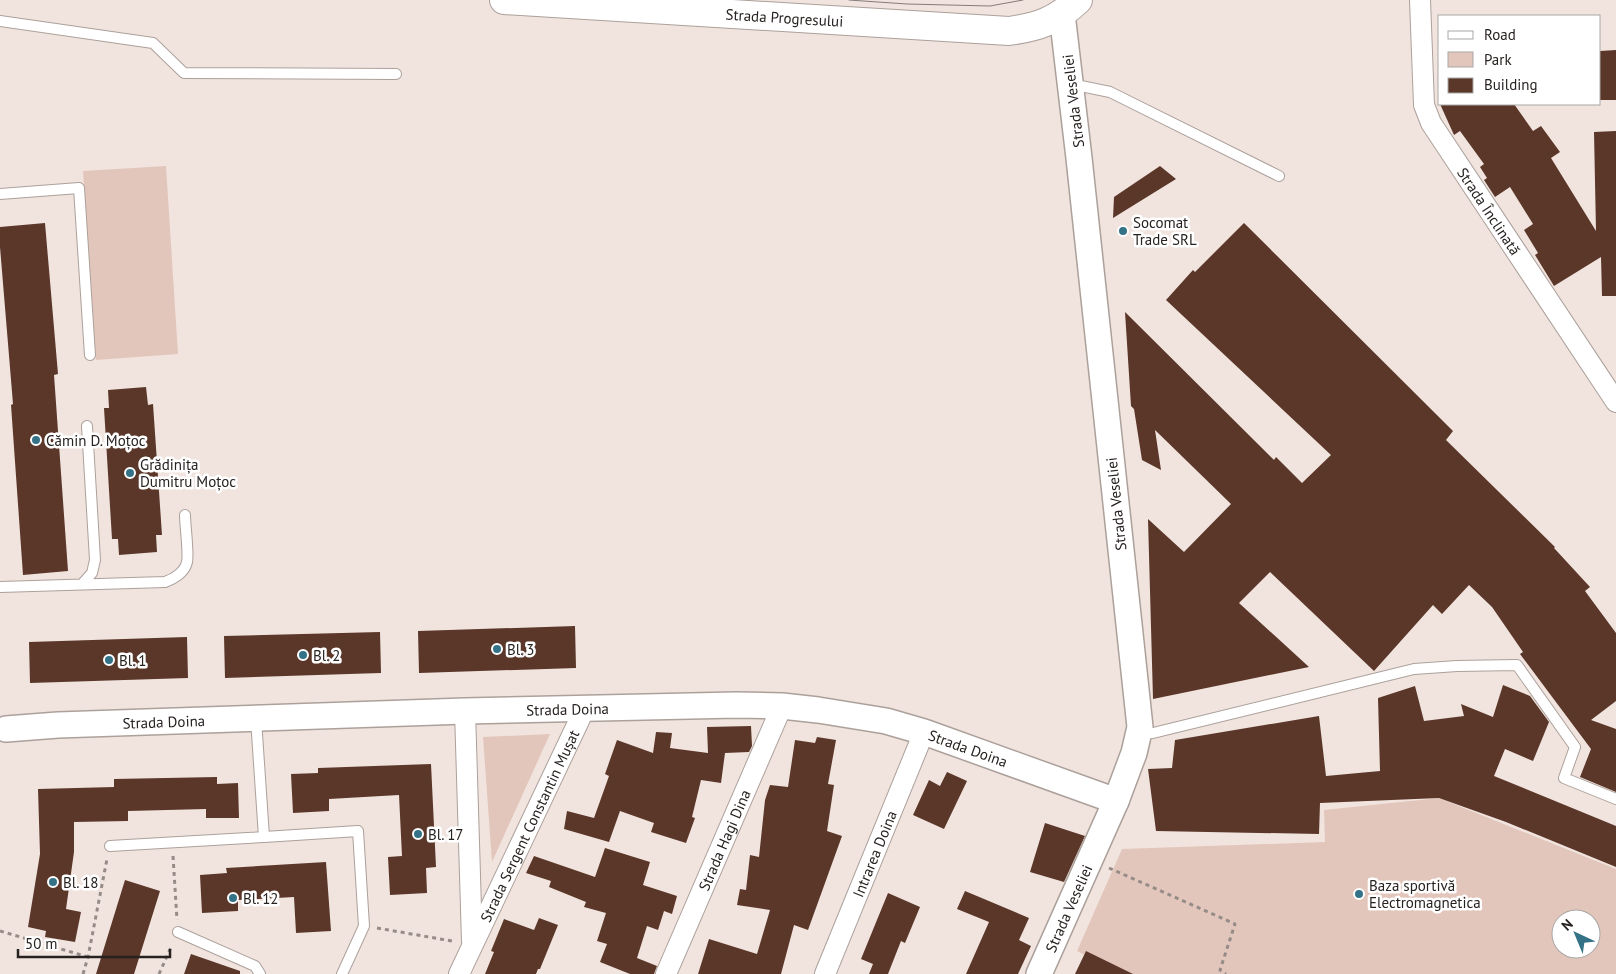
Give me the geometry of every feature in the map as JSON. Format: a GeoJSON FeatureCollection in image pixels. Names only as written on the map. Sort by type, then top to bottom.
{"type":"FeatureCollection","features":[{"type":"Feature","properties":{"kind":"main road","name":"Strada Progresului"},"geometry":{"type":"LineString","coordinates":[[504,0],[1008,31],[1027,29],[1046,23],[1067,5]]}},
{"type":"Feature","properties":{"kind":"street","name":"Strada Înclinată"},"geometry":{"type":"LineString","coordinates":[[1420,0],[1424,105],[1431,124],[1616,402]]}},
{"type":"Feature","properties":{"kind":"street","name":"Strada Veseliei"},"geometry":{"type":"LineString","coordinates":[[1039,974],[1116,801],[1140,726],[1071,84],[1067,5]]}},
{"type":"Feature","properties":{"kind":"street","name":"Strada Doina"},"geometry":{"type":"LineString","coordinates":[[2,731],[58,725],[465,711],[736,705],[782,706],[886,721],[924,732],[1116,801]]}},
{"type":"Feature","properties":{"kind":"street","name":"Strada Hagi Dina"},"geometry":{"type":"LineString","coordinates":[[666,974],[782,706]]}},
{"type":"Feature","properties":{"kind":"street","name":"Strada Sergent Constantin Mușat"},"geometry":{"type":"LineString","coordinates":[[459,974],[585,708]]}},
{"type":"Feature","properties":{"kind":"street","name":"Strada Sergent Constantin Mușat"},"geometry":{"type":"LineString","coordinates":[[465,711],[472,944]]}},
{"type":"Feature","properties":{"kind":"street","name":"Intrarea Doina"},"geometry":{"type":"LineString","coordinates":[[824,974],[924,732]]}},
{"type":"Feature","properties":{"kind":"lane"},"geometry":{"type":"LineString","coordinates":[[0,21],[152,43],[184,73],[396,74]]}},
{"type":"Feature","properties":{"kind":"lane"},"geometry":{"type":"LineString","coordinates":[[1071,84],[1110,92],[1278,176]]}},
{"type":"Feature","properties":{"kind":"lane"},"geometry":{"type":"LineString","coordinates":[[0,194],[79,188],[90,355]]}},
{"type":"Feature","properties":{"kind":"lane"},"geometry":{"type":"LineString","coordinates":[[82,584],[92,573],[95,560],[87,426]]}},
{"type":"Feature","properties":{"kind":"lane"},"geometry":{"type":"LineString","coordinates":[[0,587],[165,582],[174,579],[182,572],[188,562],[185,515]]}},
{"type":"Feature","properties":{"kind":"lane"},"geometry":{"type":"LineString","coordinates":[[1139,734],[1153,733],[1414,669],[1517,664],[1575,747],[1564,778],[1616,799]]}},
{"type":"Feature","properties":{"kind":"lane"},"geometry":{"type":"LineString","coordinates":[[256,718],[264,838]]}},
{"type":"Feature","properties":{"kind":"lane"},"geometry":{"type":"LineString","coordinates":[[110,846],[358,831],[364,926],[342,974]]}},
{"type":"Feature","properties":{"kind":"lane"},"geometry":{"type":"LineString","coordinates":[[178,932],[255,966],[260,974]]}},
{"type":"Feature","properties":{"kind":"path"},"geometry":{"type":"LineString","coordinates":[[159,974],[178,932],[172,843]]}},
{"type":"Feature","properties":{"kind":"path"},"geometry":{"type":"LineString","coordinates":[[83,974],[110,846]]}},
{"type":"Feature","properties":{"kind":"path"},"geometry":{"type":"LineString","coordinates":[[1090,859],[1235,924],[1220,970],[1226,974]]}},
{"type":"Feature","properties":{"kind":"path"},"geometry":{"type":"LineString","coordinates":[[364,926],[472,944]]}},
{"type":"Feature","properties":{"kind":"path"},"geometry":{"type":"LineString","coordinates":[[0,931],[88,957]]}},
{"type":"Feature","properties":{"kind":"green space"},"geometry":{"type":"Polygon","coordinates":[[[166,166],[178,354],[96,360],[83,171],[166,166]]]}},
{"type":"Feature","properties":{"kind":"green space"},"geometry":{"type":"Polygon","coordinates":[[[550,734],[492,862],[483,737],[550,734]]]}},
{"type":"Feature","properties":{"kind":"green space","name":"Baza sportivă Electromagnetica"},"geometry":{"type":"Polygon","coordinates":[[[1439,798],[1616,869],[1616,974],[1122,974],[1077,951],[1122,849],[1325,842],[1324,810],[1439,798]]]}},
{"type":"Feature","properties":{"kind":"building"},"geometry":{"type":"Polygon","coordinates":[[[1616,50],[1616,100],[1601,100],[1601,51],[1616,50]]]}},
{"type":"Feature","properties":{"kind":"building"},"geometry":{"type":"Polygon","coordinates":[[[1440,105],[1515,105],[1533,131],[1541,126],[1560,152],[1551,158],[1596,231],[1594,132],[1616,131],[1616,296],[1602,296],[1601,257],[1554,286],[1535,255],[1538,253],[1524,230],[1533,224],[1510,187],[1495,197],[1484,180],[1487,178],[1480,167],[1484,164],[1460,131],[1454,135],[1440,105]]]}},
{"type":"Feature","properties":{"kind":"building"},"geometry":{"type":"Polygon","coordinates":[[[1160,166],[1176,179],[1113,218],[1114,197],[1160,166]]]}},
{"type":"Feature","properties":{"kind":"building"},"geometry":{"type":"Polygon","coordinates":[[[45,223],[58,374],[54,375],[68,571],[23,575],[0,227],[45,223]]]}},
{"type":"Feature","properties":{"kind":"building"},"geometry":{"type":"Polygon","coordinates":[[[1244,223],[1453,431],[1446,440],[1555,547],[1590,587],[1585,591],[1616,633],[1616,701],[1591,720],[1616,729],[1616,792],[1580,777],[1591,749],[1520,654],[1523,652],[1492,607],[1469,585],[1442,614],[1433,605],[1374,671],[1270,572],[1239,603],[1309,667],[1153,699],[1148,519],[1184,552],[1231,504],[1155,430],[1161,470],[1142,460],[1134,409],[1131,406],[1125,312],[1274,460],[1276,457],[1302,483],[1331,455],[1166,300],[1193,270],[1195,272],[1244,223]]]}},
{"type":"Feature","properties":{"kind":"building"},"geometry":{"type":"Polygon","coordinates":[[[146,387],[148,405],[153,404],[162,535],[156,535],[157,552],[119,555],[118,539],[112,539],[104,408],[109,408],[108,390],[146,387]]]}},
{"type":"Feature","properties":{"kind":"building","name":"Bl. 3"},"geometry":{"type":"Polygon","coordinates":[[[575,626],[576,668],[419,673],[418,631],[575,626]]]}},
{"type":"Feature","properties":{"kind":"building","name":"Bl. 2"},"geometry":{"type":"Polygon","coordinates":[[[380,632],[381,673],[225,678],[224,636],[380,632]]]}},
{"type":"Feature","properties":{"kind":"building","name":"Bl. 1"},"geometry":{"type":"Polygon","coordinates":[[[187,637],[188,678],[30,683],[29,642],[187,637]]]}},
{"type":"Feature","properties":{"kind":"building"},"geometry":{"type":"Polygon","coordinates":[[[1503,685],[1530,696],[1549,722],[1533,761],[1505,749],[1494,776],[1616,826],[1616,867],[1506,822],[1439,798],[1320,803],[1319,834],[1156,831],[1148,769],[1172,768],[1175,740],[1319,716],[1326,776],[1380,771],[1378,698],[1415,686],[1424,721],[1464,716],[1461,704],[1493,717],[1503,685]]]}},
{"type":"Feature","properties":{"kind":"building"},"geometry":{"type":"Polygon","coordinates":[[[751,726],[752,746],[749,752],[725,753],[721,783],[701,780],[692,817],[695,818],[686,843],[651,832],[654,823],[620,811],[609,842],[564,829],[567,811],[594,818],[609,776],[605,774],[617,740],[653,753],[656,732],[672,733],[670,748],[708,753],[707,727],[751,726]]]}},
{"type":"Feature","properties":{"kind":"building"},"geometry":{"type":"Polygon","coordinates":[[[817,737],[836,740],[828,784],[834,785],[827,831],[842,836],[808,930],[794,925],[781,974],[698,974],[709,939],[757,954],[770,910],[737,905],[740,889],[746,890],[750,855],[759,857],[765,800],[770,785],[788,787],[795,740],[815,743],[817,737]]]}},
{"type":"Feature","properties":{"kind":"building","name":"Bl. 17"},"geometry":{"type":"Polygon","coordinates":[[[431,764],[436,867],[426,868],[427,893],[390,895],[388,857],[402,856],[399,795],[329,799],[329,811],[293,813],[291,774],[318,773],[318,768],[431,764]]]}},
{"type":"Feature","properties":{"kind":"building"},"geometry":{"type":"Polygon","coordinates":[[[947,772],[967,781],[944,829],[913,815],[929,780],[940,786],[947,772]]]}},
{"type":"Feature","properties":{"kind":"building","name":"Bl. 18"},"geometry":{"type":"Polygon","coordinates":[[[217,777],[217,784],[238,783],[239,818],[206,818],[206,809],[128,811],[128,821],[74,822],[74,852],[66,909],[81,912],[75,942],[45,937],[46,931],[28,927],[40,854],[38,789],[114,787],[114,779],[217,777]]]}},
{"type":"Feature","properties":{"kind":"building"},"geometry":{"type":"Polygon","coordinates":[[[1045,823],[1085,836],[1064,882],[1030,872],[1045,823]]]}},
{"type":"Feature","properties":{"kind":"building"},"geometry":{"type":"Polygon","coordinates":[[[605,848],[650,862],[643,885],[677,896],[672,914],[664,911],[658,930],[647,926],[637,958],[657,966],[654,974],[630,974],[600,962],[607,944],[597,941],[606,913],[584,907],[586,902],[549,887],[551,881],[526,873],[534,856],[595,877],[605,848]]]}},
{"type":"Feature","properties":{"kind":"building","name":"Bl. 12"},"geometry":{"type":"Polygon","coordinates":[[[326,862],[331,931],[296,933],[294,897],[238,900],[238,911],[202,913],[200,875],[227,873],[226,868],[326,862]]]}},
{"type":"Feature","properties":{"kind":"building"},"geometry":{"type":"Polygon","coordinates":[[[125,880],[160,891],[134,974],[96,974],[125,880]]]}},
{"type":"Feature","properties":{"kind":"building"},"geometry":{"type":"Polygon","coordinates":[[[965,891],[1029,918],[1019,940],[1031,946],[1018,974],[966,974],[989,922],[957,909],[965,891]]]}},
{"type":"Feature","properties":{"kind":"building"},"geometry":{"type":"Polygon","coordinates":[[[888,893],[920,907],[905,943],[901,941],[888,974],[869,974],[873,964],[861,959],[888,893]]]}},
{"type":"Feature","properties":{"kind":"building"},"geometry":{"type":"Polygon","coordinates":[[[539,918],[558,925],[540,969],[538,969],[536,974],[485,974],[494,952],[491,951],[504,919],[534,930],[539,918]]]}},
{"type":"Feature","properties":{"kind":"building"},"geometry":{"type":"Polygon","coordinates":[[[1086,951],[1133,974],[1075,974],[1086,951]]]}},
{"type":"Feature","properties":{"kind":"building"},"geometry":{"type":"Polygon","coordinates":[[[191,954],[240,971],[240,974],[184,974],[191,954]]]}},
{"type":"Feature","properties":{"kind":"tram line"},"geometry":{"type":"LineString","coordinates":[[849,0],[907,4],[990,6],[1023,0]]}},
{"type":"Feature","properties":{"kind":"place","name":"Socomat Trade SRL"},"geometry":{"type":"Point","coordinates":[1123,231]}},
{"type":"Feature","properties":{"kind":"place","name":"Cămin D. Moțoc"},"geometry":{"type":"Point","coordinates":[36,440]}},
{"type":"Feature","properties":{"kind":"place","name":"Grădinița Dumitru Moțoc"},"geometry":{"type":"Point","coordinates":[130,473]}},
{"type":"Feature","properties":{"kind":"place","name":"Bl. 3"},"geometry":{"type":"Point","coordinates":[497,649]}},
{"type":"Feature","properties":{"kind":"place","name":"Bl. 2"},"geometry":{"type":"Point","coordinates":[303,655]}},
{"type":"Feature","properties":{"kind":"place","name":"Bl. 1"},"geometry":{"type":"Point","coordinates":[109,660]}},
{"type":"Feature","properties":{"kind":"place","name":"Bl. 17"},"geometry":{"type":"Point","coordinates":[418,834]}},
{"type":"Feature","properties":{"kind":"place","name":"Bl. 18"},"geometry":{"type":"Point","coordinates":[53,882]}},
{"type":"Feature","properties":{"kind":"place","name":"Baza sportivă Electromagnetica"},"geometry":{"type":"Point","coordinates":[1359,894]}},
{"type":"Feature","properties":{"kind":"place","name":"Bl. 12"},"geometry":{"type":"Point","coordinates":[233,898]}}]}
